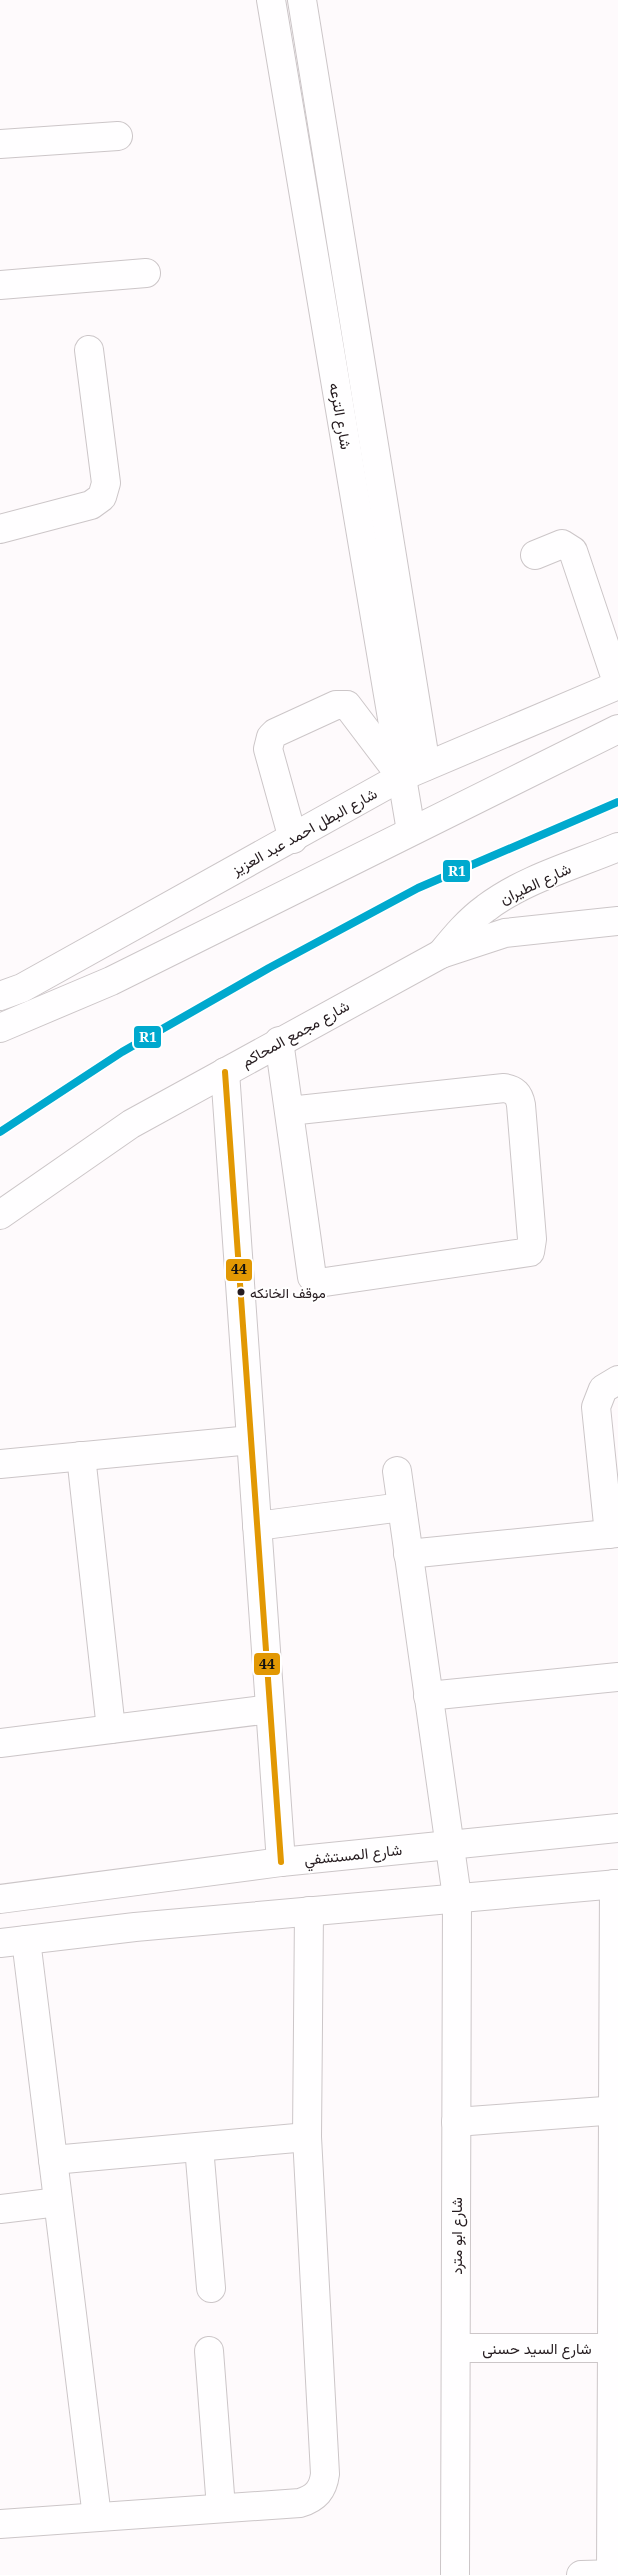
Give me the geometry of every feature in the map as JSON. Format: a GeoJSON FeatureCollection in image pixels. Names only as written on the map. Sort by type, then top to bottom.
{"type":"FeatureCollection","features":[{"type":"Feature","properties":{"kind":"street","name":"شارع الترعه"},"geometry":{"type":"LineString","coordinates":[[271,0],[411,831]]}},
{"type":"Feature","properties":{"kind":"street","name":"شارع الترعه"},"geometry":{"type":"LineString","coordinates":[[302,0],[426,766]]}},
{"type":"Feature","properties":{"kind":"street"},"geometry":{"type":"LineString","coordinates":[[0,144],[118,136]]}},
{"type":"Feature","properties":{"kind":"street"},"geometry":{"type":"LineString","coordinates":[[0,286],[146,273]]}},
{"type":"Feature","properties":{"kind":"street"},"geometry":{"type":"LineString","coordinates":[[0,530],[91,505],[102,497],[106,483],[88,350]]}},
{"type":"Feature","properties":{"kind":"street"},"geometry":{"type":"LineString","coordinates":[[535,555],[562,544],[573,551],[618,685]]}},
{"type":"Feature","properties":{"kind":"street","name":"شارع البطل احمد عبد العزيز"},"geometry":{"type":"LineString","coordinates":[[0,996],[22,988],[293,839],[401,777],[618,685]]}},
{"type":"Feature","properties":{"kind":"street"},"geometry":{"type":"LineString","coordinates":[[293,839],[268,749],[271,737],[275,733],[336,706],[347,705],[401,777]]}},
{"type":"Feature","properties":{"kind":"street"},"geometry":{"type":"LineString","coordinates":[[0,1028],[111,981],[618,729]]}},
{"type":"Feature","properties":{"kind":"street","name":"شارع الطيران"},"geometry":{"type":"LineString","coordinates":[[441,954],[462,929],[486,908],[514,890],[618,847]]}},
{"type":"Feature","properties":{"kind":"street","name":"شارع مجمع المحاكم"},"geometry":{"type":"LineString","coordinates":[[0,1215],[131,1124],[279,1041],[441,954],[505,933],[618,921]]}},
{"type":"Feature","properties":{"kind":"street"},"geometry":{"type":"LineString","coordinates":[[279,1041],[312,1277],[317,1281],[335,1281],[530,1252],[532,1239],[521,1105],[519,1097],[513,1089],[504,1088],[289,1111]]}},
{"type":"Feature","properties":{"kind":"street"},"geometry":{"type":"LineString","coordinates":[[225,1072],[281,1862]]}},
{"type":"Feature","properties":{"kind":"street"},"geometry":{"type":"LineString","coordinates":[[408,1554],[614,1534],[596,1407],[603,1389],[618,1380]]}},
{"type":"Feature","properties":{"kind":"street"},"geometry":{"type":"LineString","coordinates":[[0,1464],[251,1440]]}},
{"type":"Feature","properties":{"kind":"street"},"geometry":{"type":"LineString","coordinates":[[81,1456],[111,1729]]}},
{"type":"Feature","properties":{"kind":"street","name":"شارع ابو مترد"},"geometry":{"type":"LineString","coordinates":[[397,1472],[457,1896],[455,2575]]}},
{"type":"Feature","properties":{"kind":"street"},"geometry":{"type":"LineString","coordinates":[[257,1526],[402,1507]]}},
{"type":"Feature","properties":{"kind":"street"},"geometry":{"type":"LineString","coordinates":[[428,1696],[618,1677]]}},
{"type":"Feature","properties":{"kind":"street"},"geometry":{"type":"LineString","coordinates":[[0,1743],[270,1709]]}},
{"type":"Feature","properties":{"kind":"street","name":"شارع المستشفي"},"geometry":{"type":"LineString","coordinates":[[0,1900],[281,1862],[618,1828]]}},
{"type":"Feature","properties":{"kind":"street"},"geometry":{"type":"LineString","coordinates":[[97,2517],[53,2160],[13,1942],[457,1896],[616,1884],[615,2348],[611,2575]]}},
{"type":"Feature","properties":{"kind":"street"},"geometry":{"type":"LineString","coordinates":[[0,2524],[300,2503],[316,2496],[324,2482],[307,2137],[309,1911]]}},
{"type":"Feature","properties":{"kind":"street"},"geometry":{"type":"LineString","coordinates":[[456,2122],[615,2110]]}},
{"type":"Feature","properties":{"kind":"street"},"geometry":{"type":"LineString","coordinates":[[53,2160],[307,2137]]}},
{"type":"Feature","properties":{"kind":"street"},"geometry":{"type":"LineString","coordinates":[[199,2147],[211,2288]]}},
{"type":"Feature","properties":{"kind":"street"},"geometry":{"type":"LineString","coordinates":[[0,2209],[58,2202]]}},
{"type":"Feature","properties":{"kind":"street","name":"شارع السيد حسنى"},"geometry":{"type":"LineString","coordinates":[[456,2348],[615,2348]]}},
{"type":"Feature","properties":{"kind":"street"},"geometry":{"type":"LineString","coordinates":[[209,2351],[221,2508]]}},
{"type":"Feature","properties":{"kind":"street"},"geometry":{"type":"LineString","coordinates":[[581,2575],[618,2574]]}},
{"type":"Feature","properties":{"kind":"transit line","name":"R1"},"geometry":{"type":"LineString","coordinates":[[0,1132],[122,1052],[269,968],[418,888],[618,802]]}},
{"type":"Feature","properties":{"kind":"transit line","name":"44"},"geometry":{"type":"LineString","coordinates":[[225,1072],[281,1862]]}},
{"type":"Feature","properties":{"kind":"place","name":"موقف الخانكه"},"geometry":{"type":"Point","coordinates":[241,1292]}}]}
